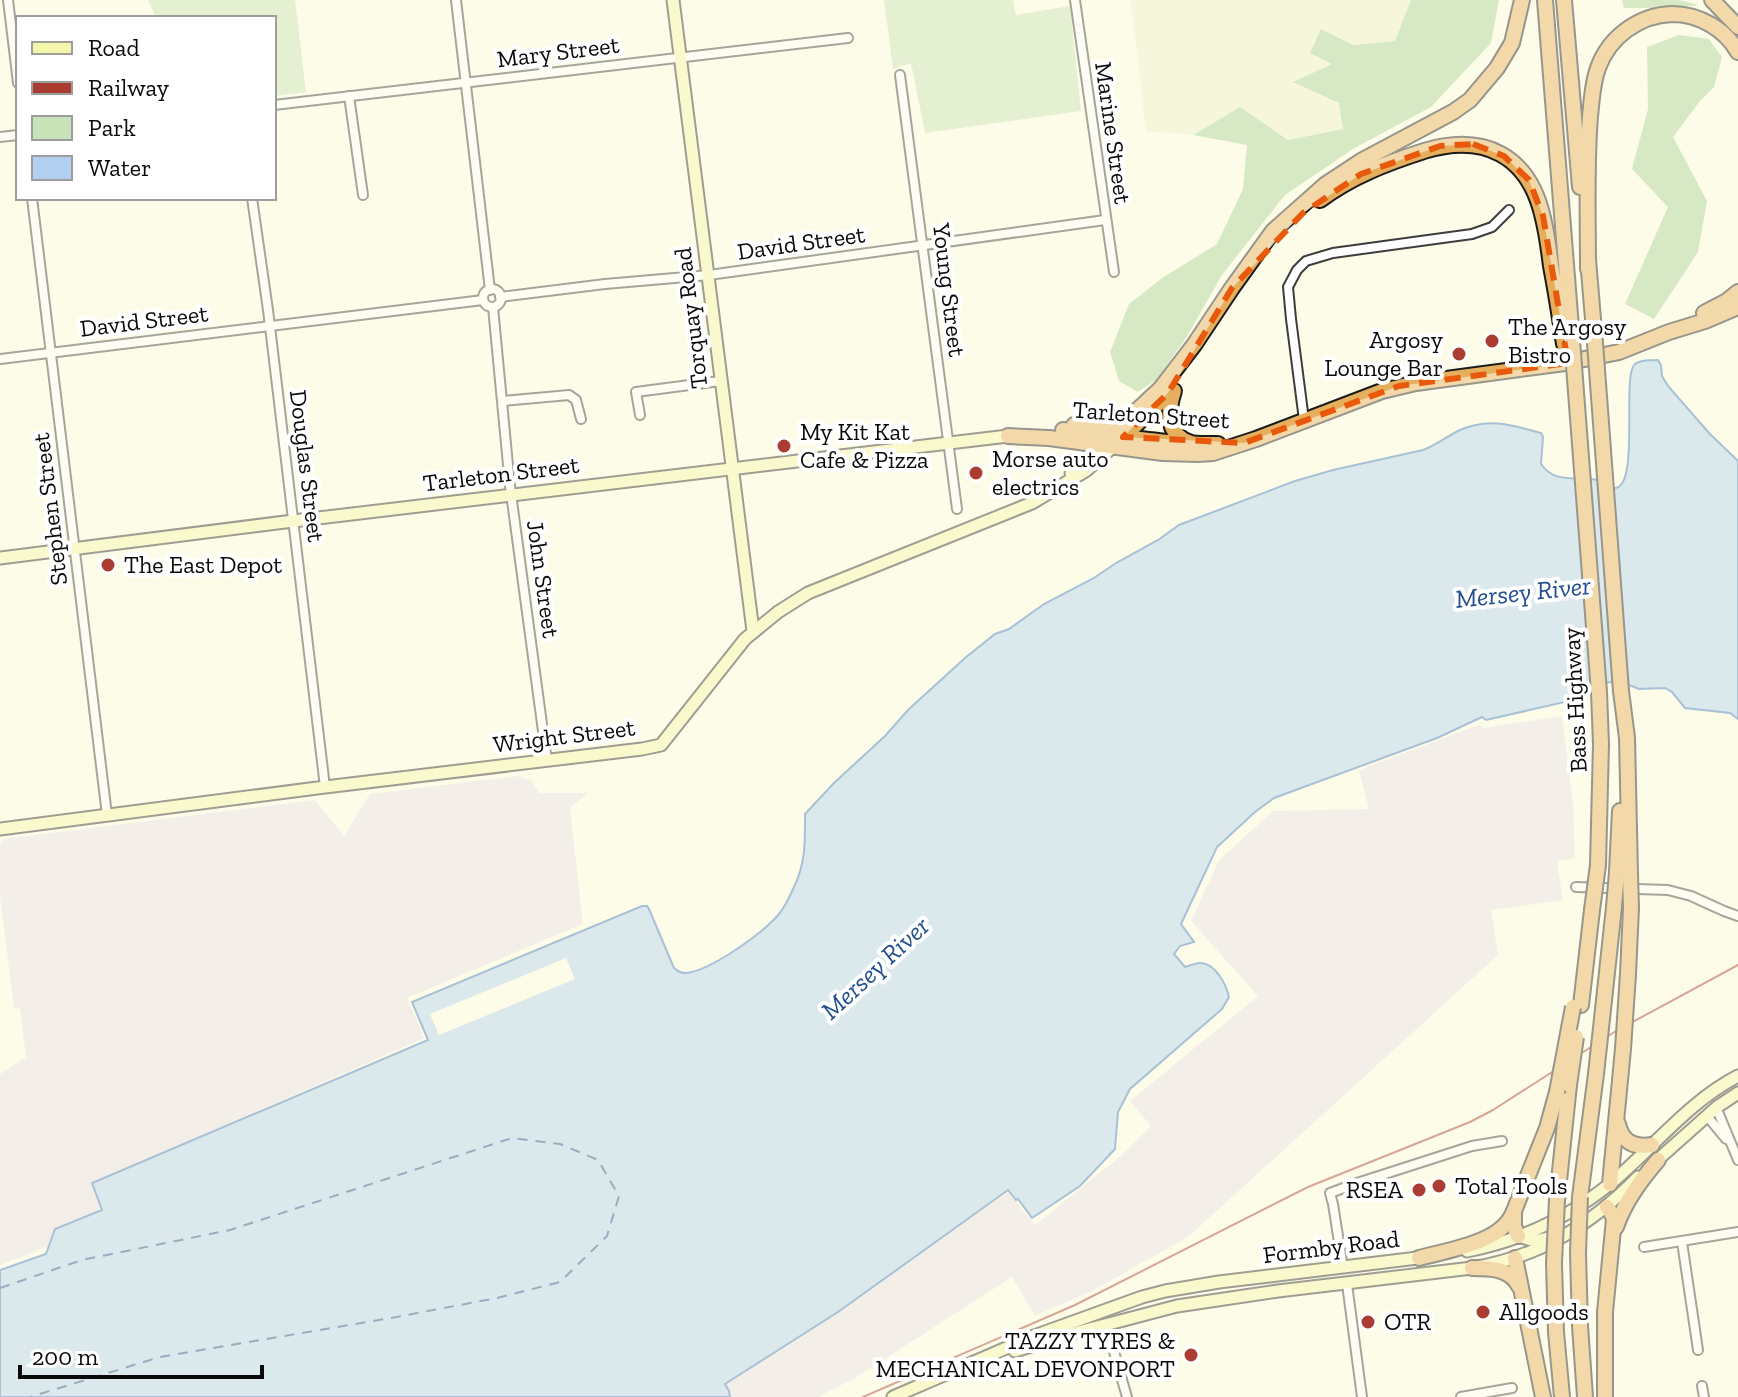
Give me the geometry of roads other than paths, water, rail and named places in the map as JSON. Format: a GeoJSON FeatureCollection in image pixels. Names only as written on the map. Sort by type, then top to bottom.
{"type":"FeatureCollection","features":[{"type":"Feature","properties":{"kind":"highway"},"geometry":{"type":"LineString","coordinates":[[1112,440],[1132,414],[1161,388],[1273,231],[1326,184],[1470,100],[1497,68],[1512,43],[1522,0]]}},
{"type":"Feature","properties":{"kind":"highway"},"geometry":{"type":"LineString","coordinates":[[1545,0],[1568,342]]}},
{"type":"Feature","properties":{"kind":"highway","name":"Bass Highway"},"geometry":{"type":"LineString","coordinates":[[1564,0],[1627,738],[1624,873]]}},
{"type":"Feature","properties":{"kind":"highway"},"geometry":{"type":"LineString","coordinates":[[1712,0],[1738,27]]}},
{"type":"Feature","properties":{"kind":"highway"},"geometry":{"type":"LineString","coordinates":[[1588,269],[1588,143],[1592,88],[1609,47],[1632,26],[1652,17],[1672,14],[1709,23],[1730,40],[1738,52]]}},
{"type":"Feature","properties":{"kind":"highway"},"geometry":{"type":"LineString","coordinates":[[1232,288],[1268,247],[1329,193],[1389,162],[1440,146],[1473,144],[1504,156],[1529,180],[1543,216],[1568,342]]}},
{"type":"Feature","properties":{"kind":"highway"},"geometry":{"type":"LineString","coordinates":[[1669,332],[1738,292]]}},
{"type":"Feature","properties":{"kind":"highway"},"geometry":{"type":"LineString","coordinates":[[1669,332],[1738,307]]}},
{"type":"Feature","properties":{"kind":"highway","name":"Tarleton Street"},"geometry":{"type":"LineString","coordinates":[[1008,436],[1046,429],[1112,440],[1153,452],[1198,454],[1219,451],[1399,386],[1586,359],[1619,352],[1669,332]]}},
{"type":"Feature","properties":{"kind":"highway","name":"Bass Highway"},"geometry":{"type":"LineString","coordinates":[[1562,1397],[1554,1263],[1563,1088],[1598,865],[1601,757],[1579,424],[1568,342]]}},
{"type":"Feature","properties":{"kind":"highway"},"geometry":{"type":"LineString","coordinates":[[1194,345],[1179,376],[1169,413],[1173,431],[1181,440],[1196,444]]}},
{"type":"Feature","properties":{"kind":"highway"},"geometry":{"type":"LineString","coordinates":[[1112,440],[1161,401],[1179,376]]}},
{"type":"Feature","properties":{"kind":"highway"},"geometry":{"type":"LineString","coordinates":[[1046,429],[1116,420],[1132,414]]}},
{"type":"Feature","properties":{"kind":"highway","name":"Tarleton Street"},"geometry":{"type":"LineString","coordinates":[[1008,436],[1196,444],[1244,443]]}},
{"type":"Feature","properties":{"kind":"highway"},"geometry":{"type":"LineString","coordinates":[[1585,1397],[1578,1253],[1580,1197],[1614,907],[1624,873]]}},
{"type":"Feature","properties":{"kind":"highway"},"geometry":{"type":"LineString","coordinates":[[1610,1184],[1618,1116],[1631,908],[1624,873]]}},
{"type":"Feature","properties":{"kind":"highway"},"geometry":{"type":"LineString","coordinates":[[1419,1258],[1487,1238],[1508,1222],[1563,1088]]}},
{"type":"Feature","properties":{"kind":"highway"},"geometry":{"type":"LineString","coordinates":[[1618,1116],[1620,1132],[1626,1140],[1638,1146],[1652,1145]]}},
{"type":"Feature","properties":{"kind":"highway"},"geometry":{"type":"LineString","coordinates":[[1612,1249],[1615,1231],[1627,1203],[1658,1160]]}},
{"type":"Feature","properties":{"kind":"highway"},"geometry":{"type":"LineString","coordinates":[[1605,1397],[1605,1312],[1614,1219],[1607,1207]]}},
{"type":"Feature","properties":{"kind":"highway"},"geometry":{"type":"LineString","coordinates":[[1514,1211],[1514,1226],[1521,1237]]}},
{"type":"Feature","properties":{"kind":"highway"},"geometry":{"type":"LineString","coordinates":[[1515,1258],[1543,1397]]}},
{"type":"Feature","properties":{"kind":"highway"},"geometry":{"type":"LineString","coordinates":[[1472,1268],[1496,1269],[1509,1274],[1516,1280],[1522,1294]]}},
{"type":"Feature","properties":{"kind":"main road","name":"Torquay Road"},"geometry":{"type":"LineString","coordinates":[[673,0],[753,631]]}},
{"type":"Feature","properties":{"kind":"main road","name":"Tarleton Street"},"geometry":{"type":"LineString","coordinates":[[0,558],[1008,436]]}},
{"type":"Feature","properties":{"kind":"main road","name":"Wright Street"},"geometry":{"type":"LineString","coordinates":[[0,829],[661,745],[731,655],[753,631],[778,612],[808,593],[1019,509],[1050,492],[1112,440]]}},
{"type":"Feature","properties":{"kind":"main road","name":"Formby Road"},"geometry":{"type":"LineString","coordinates":[[893,1397],[1034,1336],[1165,1291],[1419,1258],[1476,1249],[1521,1237],[1569,1213],[1610,1184],[1710,1093],[1738,1076]]}},
{"type":"Feature","properties":{"kind":"main road"},"geometry":{"type":"LineString","coordinates":[[1710,1093],[1711,1112]]}},
{"type":"Feature","properties":{"kind":"main road","name":"Formby Road"},"geometry":{"type":"LineString","coordinates":[[908,1397],[1019,1350],[1177,1306],[1472,1268],[1515,1258],[1547,1246],[1607,1207],[1711,1112],[1738,1093]]}},
{"type":"Feature","properties":{"kind":"main road"},"geometry":{"type":"LineString","coordinates":[[1697,1104],[1711,1112]]}},
{"type":"Feature","properties":{"kind":"main road"},"geometry":{"type":"LineString","coordinates":[[1569,1213],[1590,1204],[1607,1207],[1610,1184]]}},
{"type":"Feature","properties":{"kind":"main road"},"geometry":{"type":"LineString","coordinates":[[1515,1258],[1521,1237],[1540,1241],[1570,1232]]}},
{"type":"Feature","properties":{"kind":"main road"},"geometry":{"type":"LineString","coordinates":[[1343,1268],[1347,1284]]}},
{"type":"Feature","properties":{"kind":"main road"},"geometry":{"type":"LineString","coordinates":[[1109,1308],[1133,1304],[1143,1314]]}},
{"type":"Feature","properties":{"kind":"street"},"geometry":{"type":"LineString","coordinates":[[8,0],[16,66]]}},
{"type":"Feature","properties":{"kind":"street"},"geometry":{"type":"LineString","coordinates":[[456,0],[490,290]]}},
{"type":"Feature","properties":{"kind":"street","name":"Marine Street"},"geometry":{"type":"LineString","coordinates":[[1075,0],[1114,272]]}},
{"type":"Feature","properties":{"kind":"street","name":"Mary Street"},"geometry":{"type":"LineString","coordinates":[[276,105],[848,38]]}},
{"type":"Feature","properties":{"kind":"street","name":"Young Street"},"geometry":{"type":"LineString","coordinates":[[900,75],[957,509]]}},
{"type":"Feature","properties":{"kind":"street"},"geometry":{"type":"LineString","coordinates":[[349,96],[363,195]]}},
{"type":"Feature","properties":{"kind":"street","name":"Stephen Street"},"geometry":{"type":"LineString","coordinates":[[32,200],[107,815]]}},
{"type":"Feature","properties":{"kind":"street","name":"Douglas Street"},"geometry":{"type":"LineString","coordinates":[[252,200],[325,787]]}},
{"type":"Feature","properties":{"kind":"street"},"geometry":{"type":"LineString","coordinates":[[1304,420],[1288,287],[1297,270],[1306,261],[1333,253],[1472,234],[1492,227],[1509,210]]}},
{"type":"Feature","properties":{"kind":"street","name":"David Street"},"geometry":{"type":"LineString","coordinates":[[500,297],[709,275],[1105,220]]}},
{"type":"Feature","properties":{"kind":"street"},"geometry":{"type":"LineString","coordinates":[[490,290],[496,290],[500,297],[499,304],[493,307],[483,300],[485,292],[490,290]]}},
{"type":"Feature","properties":{"kind":"street","name":"David Street"},"geometry":{"type":"LineString","coordinates":[[0,359],[483,300]]}},
{"type":"Feature","properties":{"kind":"street","name":"John Street"},"geometry":{"type":"LineString","coordinates":[[493,307],[512,495],[547,761]]}},
{"type":"Feature","properties":{"kind":"street"},"geometry":{"type":"LineString","coordinates":[[640,415],[636,392],[720,381]]}},
{"type":"Feature","properties":{"kind":"street"},"geometry":{"type":"LineString","coordinates":[[503,401],[569,395],[576,400],[581,419]]}},
{"type":"Feature","properties":{"kind":"street"},"geometry":{"type":"LineString","coordinates":[[1576,887],[1668,890],[1738,916]]}},
{"type":"Feature","properties":{"kind":"street"},"geometry":{"type":"LineString","coordinates":[[1711,1112],[1738,1158]]}},
{"type":"Feature","properties":{"kind":"street"},"geometry":{"type":"LineString","coordinates":[[1343,1268],[1330,1193],[1472,1146],[1502,1141]]}},
{"type":"Feature","properties":{"kind":"street"},"geometry":{"type":"LineString","coordinates":[[1644,1247],[1738,1232]]}},
{"type":"Feature","properties":{"kind":"street"},"geometry":{"type":"LineString","coordinates":[[1682,1242],[1698,1350]]}},
{"type":"Feature","properties":{"kind":"street"},"geometry":{"type":"LineString","coordinates":[[1347,1284],[1362,1397]]}},
{"type":"Feature","properties":{"kind":"street"},"geometry":{"type":"LineString","coordinates":[[1106,1324],[1127,1397]]}},
{"type":"Feature","properties":{"kind":"street"},"geometry":{"type":"LineString","coordinates":[[1702,1386],[1704,1397]]}},
{"type":"Feature","properties":{"kind":"street"},"geometry":{"type":"LineString","coordinates":[[1461,1397],[1512,1388]]}},
{"type":"Feature","properties":{"kind":"water","name":"Mersey River"},"geometry":{"type":"Polygon","coordinates":[[[1658,360],[1668,386],[1738,461],[1738,719],[1730,713],[1685,708],[1665,688],[1639,689],[1619,681],[1582,686],[1570,691],[1565,702],[1486,720],[1482,717],[1437,738],[1274,798],[1217,847],[1181,924],[1194,942],[1180,946],[1174,954],[1185,967],[1199,963],[1210,966],[1222,980],[1229,997],[1222,1009],[1130,1089],[1118,1112],[1115,1149],[1080,1186],[1032,1218],[1008,1190],[838,1312],[725,1384],[730,1397],[0,1397],[0,1270],[46,1254],[55,1229],[102,1210],[92,1183],[428,1040],[412,1002],[642,906],[649,909],[674,968],[685,973],[708,966],[749,941],[783,908],[801,869],[805,814],[908,710],[995,634],[1009,629],[1044,604],[1094,578],[1179,525],[1295,481],[1423,450],[1458,431],[1480,424],[1500,424],[1541,433],[1541,464],[1550,473],[1566,478],[1596,480],[1614,488],[1622,484],[1629,453],[1629,391],[1634,365],[1658,360]]]}},
{"type":"Feature","properties":{"kind":"railway"},"geometry":{"type":"LineString","coordinates":[[863,1397],[1075,1305],[1308,1187],[1470,1122],[1616,1031],[1738,965]]}},
{"type":"Feature","properties":{"kind":"place","name":"The Argosy Bistro"},"geometry":{"type":"Point","coordinates":[1492,341]}},
{"type":"Feature","properties":{"kind":"place","name":"Argosy Lounge Bar"},"geometry":{"type":"Point","coordinates":[1459,354]}},
{"type":"Feature","properties":{"kind":"place","name":"My Kit Kat Cafe & Pizza"},"geometry":{"type":"Point","coordinates":[784,446]}},
{"type":"Feature","properties":{"kind":"place","name":"Morse auto electrics"},"geometry":{"type":"Point","coordinates":[976,473]}},
{"type":"Feature","properties":{"kind":"place","name":"The East Depot"},"geometry":{"type":"Point","coordinates":[108,565]}},
{"type":"Feature","properties":{"kind":"place","name":"Total Tools"},"geometry":{"type":"Point","coordinates":[1439,1186]}},
{"type":"Feature","properties":{"kind":"place","name":"RSEA"},"geometry":{"type":"Point","coordinates":[1419,1190]}},
{"type":"Feature","properties":{"kind":"place","name":"Allgoods"},"geometry":{"type":"Point","coordinates":[1483,1312]}},
{"type":"Feature","properties":{"kind":"place","name":"OTR"},"geometry":{"type":"Point","coordinates":[1368,1322]}},
{"type":"Feature","properties":{"kind":"place","name":"TAZZY TYRES & MECHANICAL DEVONPORT"},"geometry":{"type":"Point","coordinates":[1191,1355]}}]}
